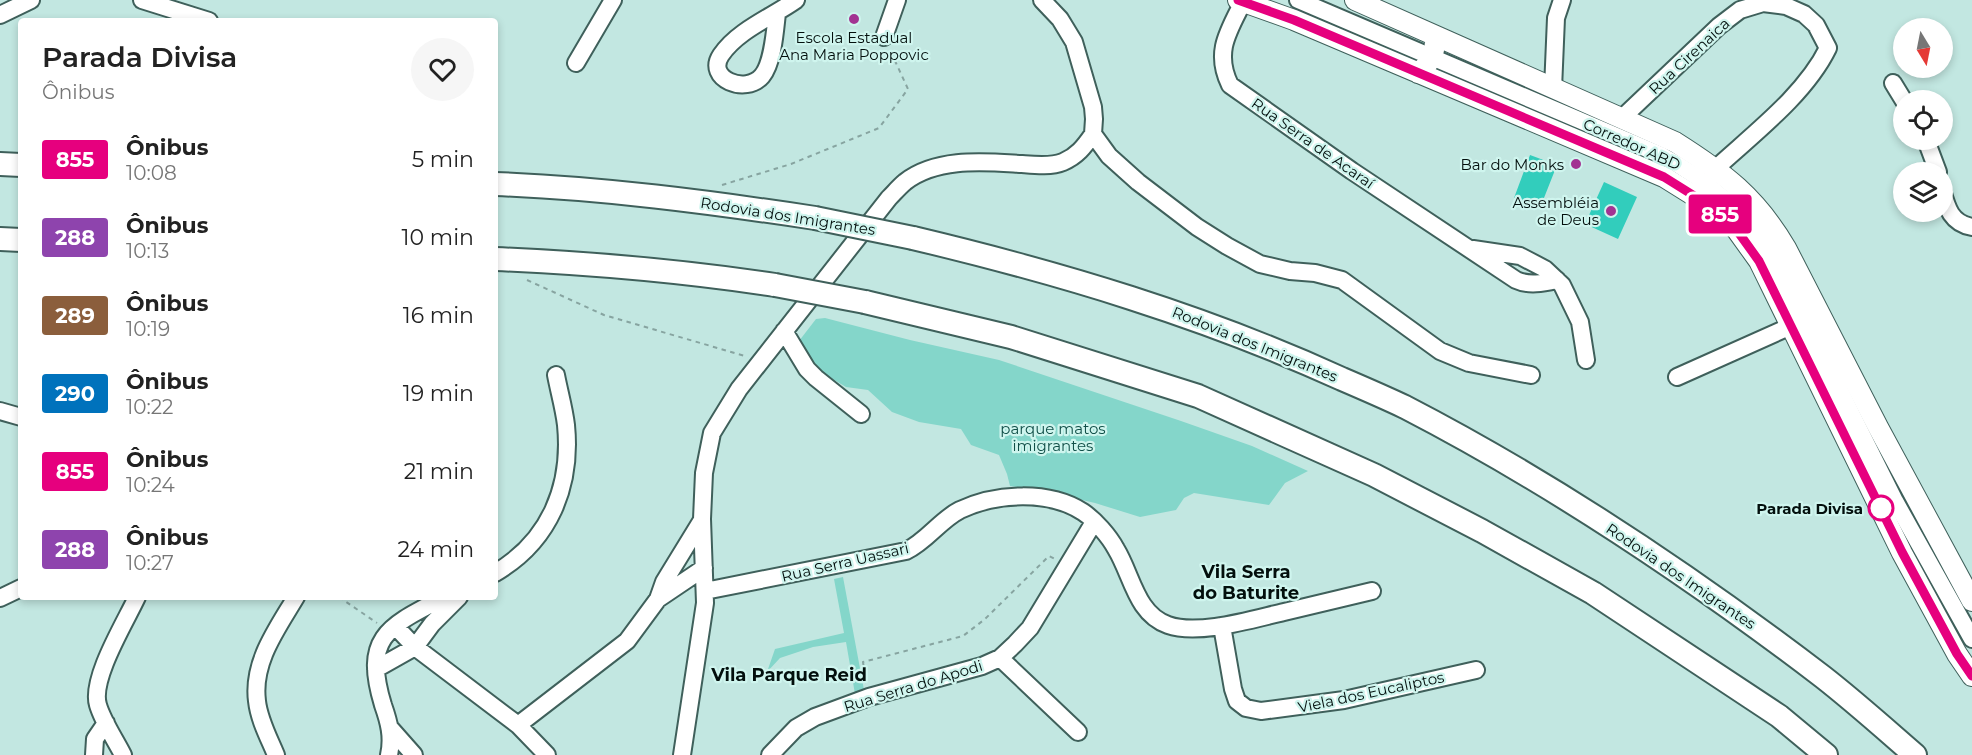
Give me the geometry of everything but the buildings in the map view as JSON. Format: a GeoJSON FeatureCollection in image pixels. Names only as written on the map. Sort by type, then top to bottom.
{"type":"FeatureCollection","features":[{"type":"Feature","properties":{"kind":"highway"},"geometry":{"type":"LineString","coordinates":[[0,164],[18,165]]}},
{"type":"Feature","properties":{"kind":"highway","name":"Rodovia dos Imigrantes"},"geometry":{"type":"LineString","coordinates":[[498,184],[627,193],[710,202],[815,218],[913,238],[1012,262],[1173,311],[1287,354],[1404,407],[1529,477],[1639,546],[1717,599],[1826,679],[1915,755]]}},
{"type":"Feature","properties":{"kind":"highway"},"geometry":{"type":"LineString","coordinates":[[0,239],[18,240]]}},
{"type":"Feature","properties":{"kind":"highway"},"geometry":{"type":"LineString","coordinates":[[498,259],[608,265],[693,273],[775,285],[865,302],[1011,337],[1198,396],[1374,475],[1482,531],[1593,593],[1779,716],[1826,755]]}},
{"type":"Feature","properties":{"kind":"main road"},"geometry":{"type":"LineString","coordinates":[[1355,0],[1675,142],[1715,169],[1752,199],[1781,239],[1878,427],[1972,601]]}},
{"type":"Feature","properties":{"kind":"main road"},"geometry":{"type":"LineString","coordinates":[[1241,1],[1294,20],[1664,177],[1712,207],[1736,229],[1759,261],[1902,552],[1957,654],[1972,676]]}},
{"type":"Feature","properties":{"kind":"main road"},"geometry":{"type":"LineString","coordinates":[[1418,73],[1429,64],[1436,36]]}},
{"type":"Feature","properties":{"kind":"street"},"geometry":{"type":"LineString","coordinates":[[0,15],[31,0]]}},
{"type":"Feature","properties":{"kind":"street"},"geometry":{"type":"LineString","coordinates":[[142,0],[199,18]]}},
{"type":"Feature","properties":{"kind":"street"},"geometry":{"type":"LineString","coordinates":[[576,63],[613,0]]}},
{"type":"Feature","properties":{"kind":"street"},"geometry":{"type":"LineString","coordinates":[[777,13],[796,0]]}},
{"type":"Feature","properties":{"kind":"street"},"geometry":{"type":"LineString","coordinates":[[885,37],[897,0]]}},
{"type":"Feature","properties":{"kind":"street"},"geometry":{"type":"LineString","coordinates":[[682,755],[705,591],[702,519],[704,473],[712,433],[739,389],[889,198],[906,181],[921,173],[956,164],[1061,163],[1081,152],[1093,134],[1093,107],[1074,42],[1060,19],[1042,0]]}},
{"type":"Feature","properties":{"kind":"street","name":"Corredor ABD"},"geometry":{"type":"LineString","coordinates":[[1298,0],[1661,155],[1712,187],[1735,207],[1772,254],[1895,501],[1970,628]]}},
{"type":"Feature","properties":{"kind":"street"},"geometry":{"type":"LineString","coordinates":[[1553,89],[1556,18],[1562,0]]}},
{"type":"Feature","properties":{"kind":"street","name":"Rua Serra de Acaraí"},"geometry":{"type":"LineString","coordinates":[[1241,1],[1226,37],[1221,58],[1223,71],[1230,85],[1352,171],[1522,283],[1538,284],[1557,280]]}},
{"type":"Feature","properties":{"kind":"street","name":"Rua Cirenaica"},"geometry":{"type":"LineString","coordinates":[[1623,118],[1719,26],[1740,10],[1763,3],[1786,6],[1804,14],[1816,25],[1827,48],[1819,66],[1784,105],[1715,169]]}},
{"type":"Feature","properties":{"kind":"street"},"geometry":{"type":"LineString","coordinates":[[1893,83],[1897,90]]}},
{"type":"Feature","properties":{"kind":"street"},"geometry":{"type":"LineString","coordinates":[[1093,134],[1109,156],[1138,182],[1197,227],[1260,264],[1342,280],[1440,351],[1469,363],[1531,375]]}},
{"type":"Feature","properties":{"kind":"street"},"geometry":{"type":"LineString","coordinates":[[1953,218],[1972,227]]}},
{"type":"Feature","properties":{"kind":"street","name":"Rua Serra de Acaraí"},"geometry":{"type":"LineString","coordinates":[[1471,249],[1520,256],[1545,269],[1557,280],[1562,285],[1580,322],[1586,360]]}},
{"type":"Feature","properties":{"kind":"street"},"geometry":{"type":"LineString","coordinates":[[1677,377],[1791,326]]}},
{"type":"Feature","properties":{"kind":"street"},"geometry":{"type":"LineString","coordinates":[[784,331],[807,369],[861,414]]}},
{"type":"Feature","properties":{"kind":"street"},"geometry":{"type":"LineString","coordinates":[[498,571],[526,550],[543,530],[554,511],[561,492],[566,470],[566,423],[556,375]]}},
{"type":"Feature","properties":{"kind":"street"},"geometry":{"type":"LineString","coordinates":[[0,411],[18,416]]}},
{"type":"Feature","properties":{"kind":"street","name":"Rua Serra Uassari"},"geometry":{"type":"LineString","coordinates":[[705,591],[906,551],[919,545],[959,511],[980,503],[1008,497],[1038,497],[1060,502],[1082,512],[1094,522],[1116,548],[1135,592],[1149,612],[1160,622],[1170,626],[1186,628],[1222,626],[1372,591]]}},
{"type":"Feature","properties":{"kind":"street"},"geometry":{"type":"LineString","coordinates":[[518,725],[627,641],[658,599],[664,582],[702,519]]}},
{"type":"Feature","properties":{"kind":"street","name":"Rua Serra do Apodi"},"geometry":{"type":"LineString","coordinates":[[770,755],[796,728],[815,717],[869,697],[982,666],[1000,658],[1030,628],[1094,522]]}},
{"type":"Feature","properties":{"kind":"street"},"geometry":{"type":"LineString","coordinates":[[658,599],[704,568]]}},
{"type":"Feature","properties":{"kind":"street"},"geometry":{"type":"LineString","coordinates":[[0,598],[18,589]]}},
{"type":"Feature","properties":{"kind":"street"},"geometry":{"type":"LineString","coordinates":[[123,755],[97,703],[98,684],[107,657],[136,600]]}},
{"type":"Feature","properties":{"kind":"street"},"geometry":{"type":"LineString","coordinates":[[276,755],[257,704],[256,686],[260,664],[268,643],[294,600]]}},
{"type":"Feature","properties":{"kind":"street"},"geometry":{"type":"LineString","coordinates":[[389,755],[391,729],[376,680],[377,649],[392,629],[441,600]]}},
{"type":"Feature","properties":{"kind":"street"},"geometry":{"type":"LineString","coordinates":[[376,669],[415,647],[432,624],[456,600]]}},
{"type":"Feature","properties":{"kind":"street","name":"Viela dos Eucaliptos"},"geometry":{"type":"LineString","coordinates":[[1222,626],[1237,701],[1246,708],[1261,711],[1344,700],[1476,670]]}},
{"type":"Feature","properties":{"kind":"street"},"geometry":{"type":"LineString","coordinates":[[1957,654],[1970,628]]}},
{"type":"Feature","properties":{"kind":"street"},"geometry":{"type":"LineString","coordinates":[[392,629],[518,725],[547,755]]}},
{"type":"Feature","properties":{"kind":"street","name":"Rua Serra do Apodi"},"geometry":{"type":"LineString","coordinates":[[1000,658],[1078,732]]}},
{"type":"Feature","properties":{"kind":"street"},"geometry":{"type":"LineString","coordinates":[[94,755],[95,739],[106,723]]}},
{"type":"Feature","properties":{"kind":"street"},"geometry":{"type":"LineString","coordinates":[[391,729],[414,755]]}},
{"type":"Feature","properties":{"kind":"path"},"geometry":{"type":"LineString","coordinates":[[723,185],[791,164],[879,128],[908,89],[885,37]]}},
{"type":"Feature","properties":{"kind":"path"},"geometry":{"type":"LineString","coordinates":[[528,280],[604,315],[762,361]]}},
{"type":"Feature","properties":{"kind":"path"},"geometry":{"type":"LineString","coordinates":[[869,697],[863,662],[963,636],[985,619],[1049,556],[1068,567]]}},
{"type":"Feature","properties":{"kind":"path"},"geometry":{"type":"LineString","coordinates":[[344,600],[392,629]]}},
{"type":"Feature","properties":{"kind":"green space","name":"parque matos imigrantes"},"geometry":{"type":"Polygon","coordinates":[[[825,318],[999,360],[1252,446],[1308,471],[1285,483],[1269,505],[1194,493],[1184,498],[1176,510],[1140,517],[1095,503],[1010,486],[999,455],[971,445],[961,429],[919,422],[892,412],[868,390],[846,387],[806,363],[799,341],[816,319],[825,318]]]}},
{"type":"Feature","properties":{"kind":"green space"},"geometry":{"type":"Polygon","coordinates":[[[843,577],[864,690],[855,694],[846,642],[813,647],[780,658],[767,672],[775,649],[844,633],[834,579],[843,577]]]}},
{"type":"Feature","properties":{"kind":"bus line","name":"855"},"geometry":{"type":"LineString","coordinates":[[1238,0],[1294,20],[1664,177],[1712,207],[1736,229],[1759,261],[1902,552],[1957,654],[1972,676]]}},
{"type":"Feature","properties":{"kind":"place","name":"Escola Estadual Ana Maria Poppovic"},"geometry":{"type":"Point","coordinates":[854,19]}},
{"type":"Feature","properties":{"kind":"place","name":"Bar do Monks"},"geometry":{"type":"Point","coordinates":[1576,164]}},
{"type":"Feature","properties":{"kind":"place","name":"Assembléia de Deus"},"geometry":{"type":"Point","coordinates":[1611,211]}},
{"type":"Feature","properties":{"kind":"place","name":"Parada Divisa"},"geometry":{"type":"Point","coordinates":[1881,508]}},
{"type":"Feature","properties":{"kind":"district","name":"Vila Serra do Baturite"},"geometry":{"type":"Point","coordinates":[1246,582]}},
{"type":"Feature","properties":{"kind":"district","name":"Vila Parque Reid"},"geometry":{"type":"Point","coordinates":[789,675]}}]}
